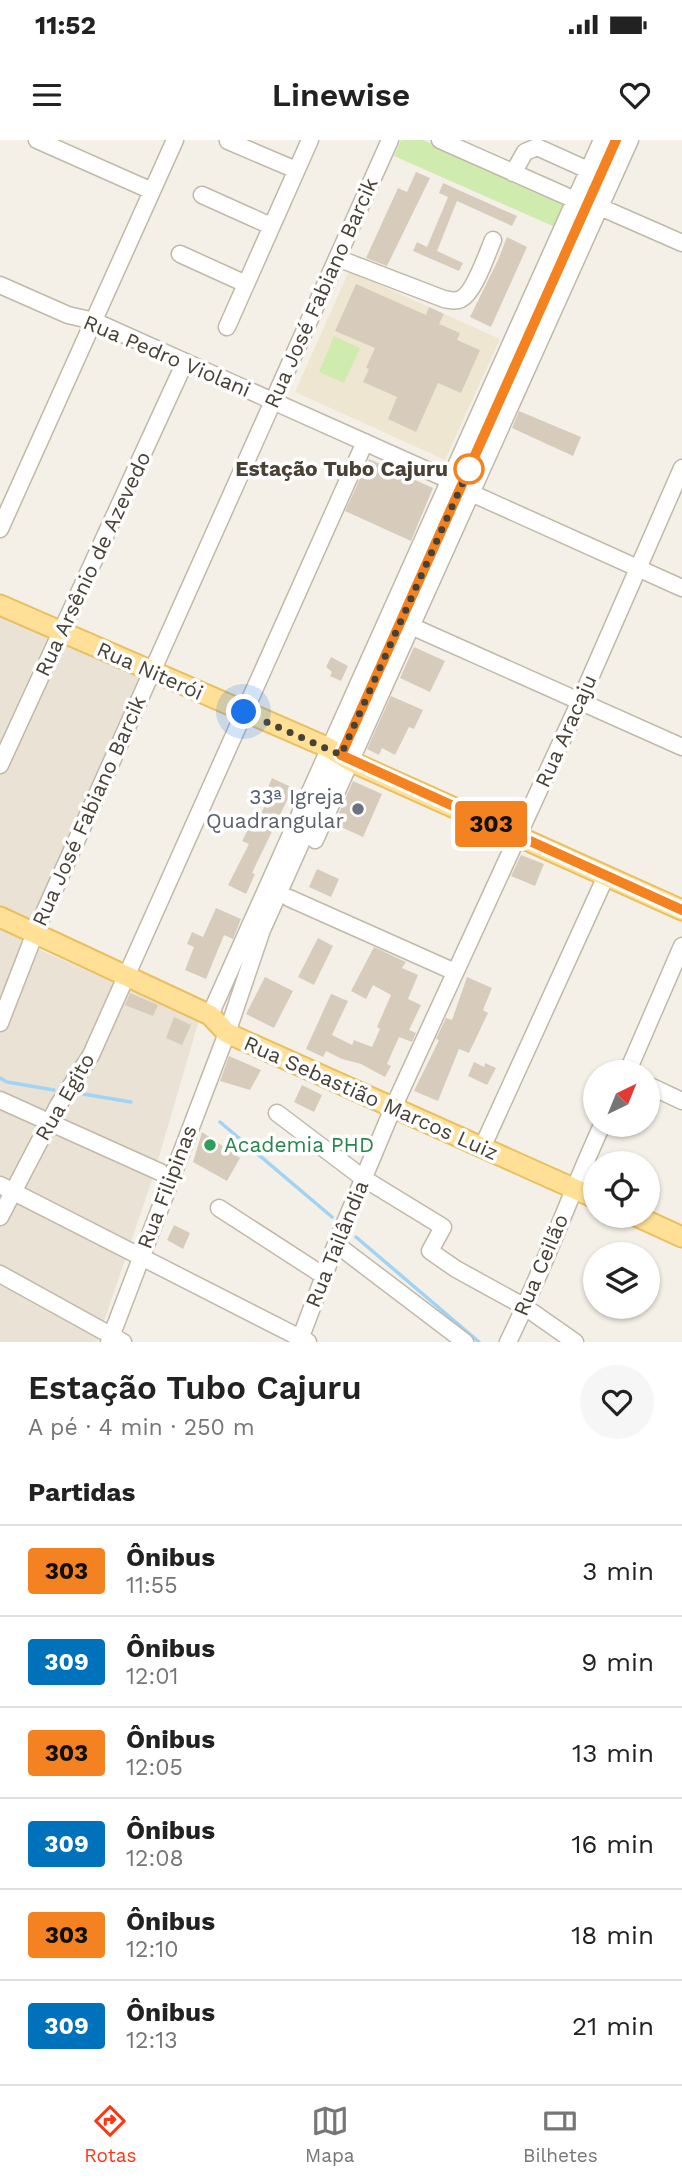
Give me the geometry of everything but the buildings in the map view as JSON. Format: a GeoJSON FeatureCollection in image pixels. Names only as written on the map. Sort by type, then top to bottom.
{"type":"FeatureCollection","features":[{"type":"Feature","properties":{"kind":"main road","name":"Rua Niterói"},"geometry":{"type":"LineString","coordinates":[[0,605],[682,910]]}},
{"type":"Feature","properties":{"kind":"main road","name":"Rua Sebastião Marcos Luiz"},"geometry":{"type":"LineString","coordinates":[[0,917],[210,1015],[228,1033],[583,1193]]}},
{"type":"Feature","properties":{"kind":"main road"},"geometry":{"type":"LineString","coordinates":[[660,1227],[682,1237]]}},
{"type":"Feature","properties":{"kind":"street"},"geometry":{"type":"LineString","coordinates":[[37,140],[152,191]]}},
{"type":"Feature","properties":{"kind":"street"},"geometry":{"type":"LineString","coordinates":[[0,529],[175,140]]}},
{"type":"Feature","properties":{"kind":"street"},"geometry":{"type":"LineString","coordinates":[[227,327],[310,140]]}},
{"type":"Feature","properties":{"kind":"street","name":"Rua José Fabiano Barcik"},"geometry":{"type":"LineString","coordinates":[[0,1023],[35,933],[390,140]]}},
{"type":"Feature","properties":{"kind":"street"},"geometry":{"type":"LineString","coordinates":[[440,140],[682,243]]}},
{"type":"Feature","properties":{"kind":"street"},"geometry":{"type":"LineString","coordinates":[[210,1015],[340,755],[411,626],[471,493],[587,203],[588,170],[601,140]]}},
{"type":"Feature","properties":{"kind":"street"},"geometry":{"type":"LineString","coordinates":[[228,1033],[262,930],[616,140]]}},
{"type":"Feature","properties":{"kind":"street"},"geometry":{"type":"LineString","coordinates":[[228,1033],[289,898],[340,755],[449,480],[587,203],[630,140]]}},
{"type":"Feature","properties":{"kind":"street"},"geometry":{"type":"LineString","coordinates":[[228,141],[296,170]]}},
{"type":"Feature","properties":{"kind":"street"},"geometry":{"type":"LineString","coordinates":[[513,173],[525,152],[537,147],[588,170]]}},
{"type":"Feature","properties":{"kind":"street"},"geometry":{"type":"LineString","coordinates":[[202,195],[271,226]]}},
{"type":"Feature","properties":{"kind":"street"},"geometry":{"type":"LineString","coordinates":[[337,258],[444,299],[456,301],[463,299],[471,288],[493,240]]}},
{"type":"Feature","properties":{"kind":"street"},"geometry":{"type":"LineString","coordinates":[[180,254],[246,284]]}},
{"type":"Feature","properties":{"kind":"street","name":"Rua Pedro Violani"},"geometry":{"type":"LineString","coordinates":[[0,285],[68,315],[94,321],[449,480]]}},
{"type":"Feature","properties":{"kind":"street","name":"Rua Arsênio de Azevedo"},"geometry":{"type":"LineString","coordinates":[[0,765],[185,362]]}},
{"type":"Feature","properties":{"kind":"street","name":"Rua Egito"},"geometry":{"type":"LineString","coordinates":[[0,1217],[7,1188],[87,1063],[365,442]]}},
{"type":"Feature","properties":{"kind":"street","name":"Rua Aracaju"},"geometry":{"type":"LineString","coordinates":[[393,1108],[580,701],[682,468]]}},
{"type":"Feature","properties":{"kind":"street"},"geometry":{"type":"LineString","coordinates":[[471,493],[682,588]]}},
{"type":"Feature","properties":{"kind":"street"},"geometry":{"type":"LineString","coordinates":[[411,626],[682,747]]}},
{"type":"Feature","properties":{"kind":"street"},"geometry":{"type":"LineString","coordinates":[[482,1148],[606,876]]}},
{"type":"Feature","properties":{"kind":"street"},"geometry":{"type":"LineString","coordinates":[[289,898],[455,972]]}},
{"type":"Feature","properties":{"kind":"street"},"geometry":{"type":"LineString","coordinates":[[210,1015],[262,930]]}},
{"type":"Feature","properties":{"kind":"street"},"geometry":{"type":"LineString","coordinates":[[633,1060],[682,946]]}},
{"type":"Feature","properties":{"kind":"street","name":"Rua Filipinas"},"geometry":{"type":"LineString","coordinates":[[114,1340],[140,1256],[228,1033]]}},
{"type":"Feature","properties":{"kind":"street"},"geometry":{"type":"LineString","coordinates":[[660,1091],[682,1101]]}},
{"type":"Feature","properties":{"kind":"street"},"geometry":{"type":"LineString","coordinates":[[0,1100],[160,1172]]}},
{"type":"Feature","properties":{"kind":"street","name":"Rua Tailândia"},"geometry":{"type":"LineString","coordinates":[[302,1341],[336,1244],[393,1108]]}},
{"type":"Feature","properties":{"kind":"street"},"geometry":{"type":"LineString","coordinates":[[277,1113],[363,1178],[443,1227],[430,1251],[456,1269],[525,1307],[576,1342]]}},
{"type":"Feature","properties":{"kind":"street","name":"Rua Ceilão"},"geometry":{"type":"LineString","coordinates":[[508,1342],[597,1138]]}},
{"type":"Feature","properties":{"kind":"street"},"geometry":{"type":"LineString","coordinates":[[7,1188],[302,1341]]}},
{"type":"Feature","properties":{"kind":"street"},"geometry":{"type":"LineString","coordinates":[[219,1208],[324,1276]]}},
{"type":"Feature","properties":{"kind":"street"},"geometry":{"type":"LineString","coordinates":[[336,1244],[465,1342]]}},
{"type":"Feature","properties":{"kind":"street"},"geometry":{"type":"LineString","coordinates":[[0,1274],[114,1340]]}},
{"type":"Feature","properties":{"kind":"shaded area"},"geometry":{"type":"Polygon","coordinates":[[[349,271],[500,339],[445,460],[295,392],[349,271]]]}},
{"type":"Feature","properties":{"kind":"shaded area"},"geometry":{"type":"Polygon","coordinates":[[[0,615],[141,679],[22,942],[199,1020],[154,1174],[97,1342],[0,1342],[0,615]]]}},
{"type":"Feature","properties":{"kind":"green space"},"geometry":{"type":"Polygon","coordinates":[[[401,140],[423,140],[566,203],[555,227],[394,156],[401,140]]]}},
{"type":"Feature","properties":{"kind":"green space"},"geometry":{"type":"Polygon","coordinates":[[[334,336],[360,348],[344,383],[319,372],[334,336]]]}},
{"type":"Feature","properties":{"kind":"waterway"},"geometry":{"type":"LineString","coordinates":[[0,1078],[7,1082],[54,1090]]}},
{"type":"Feature","properties":{"kind":"waterway"},"geometry":{"type":"LineString","coordinates":[[83,1094],[131,1102]]}},
{"type":"Feature","properties":{"kind":"waterway"},"geometry":{"type":"LineString","coordinates":[[220,1122],[332,1217]]}},
{"type":"Feature","properties":{"kind":"waterway"},"geometry":{"type":"LineString","coordinates":[[356,1237],[479,1342]]}},
{"type":"Feature","properties":{"kind":"bus line","name":"303"},"geometry":{"type":"LineString","coordinates":[[616,140],[341,755],[682,910]]}},
{"type":"Feature","properties":{"kind":"place","name":"Estação Tubo Cajuru"},"geometry":{"type":"Point","coordinates":[469,469]}},
{"type":"Feature","properties":{"kind":"place","name":"33ª Igreja Quadrangular"},"geometry":{"type":"Point","coordinates":[358,809]}},
{"type":"Feature","properties":{"kind":"place","name":"Academia PHD"},"geometry":{"type":"Point","coordinates":[210,1145]}},
{"type":"Feature","properties":{"kind":"route"},"geometry":{"type":"LineString","coordinates":[[244,712],[341,755],[469,469]]}}]}
